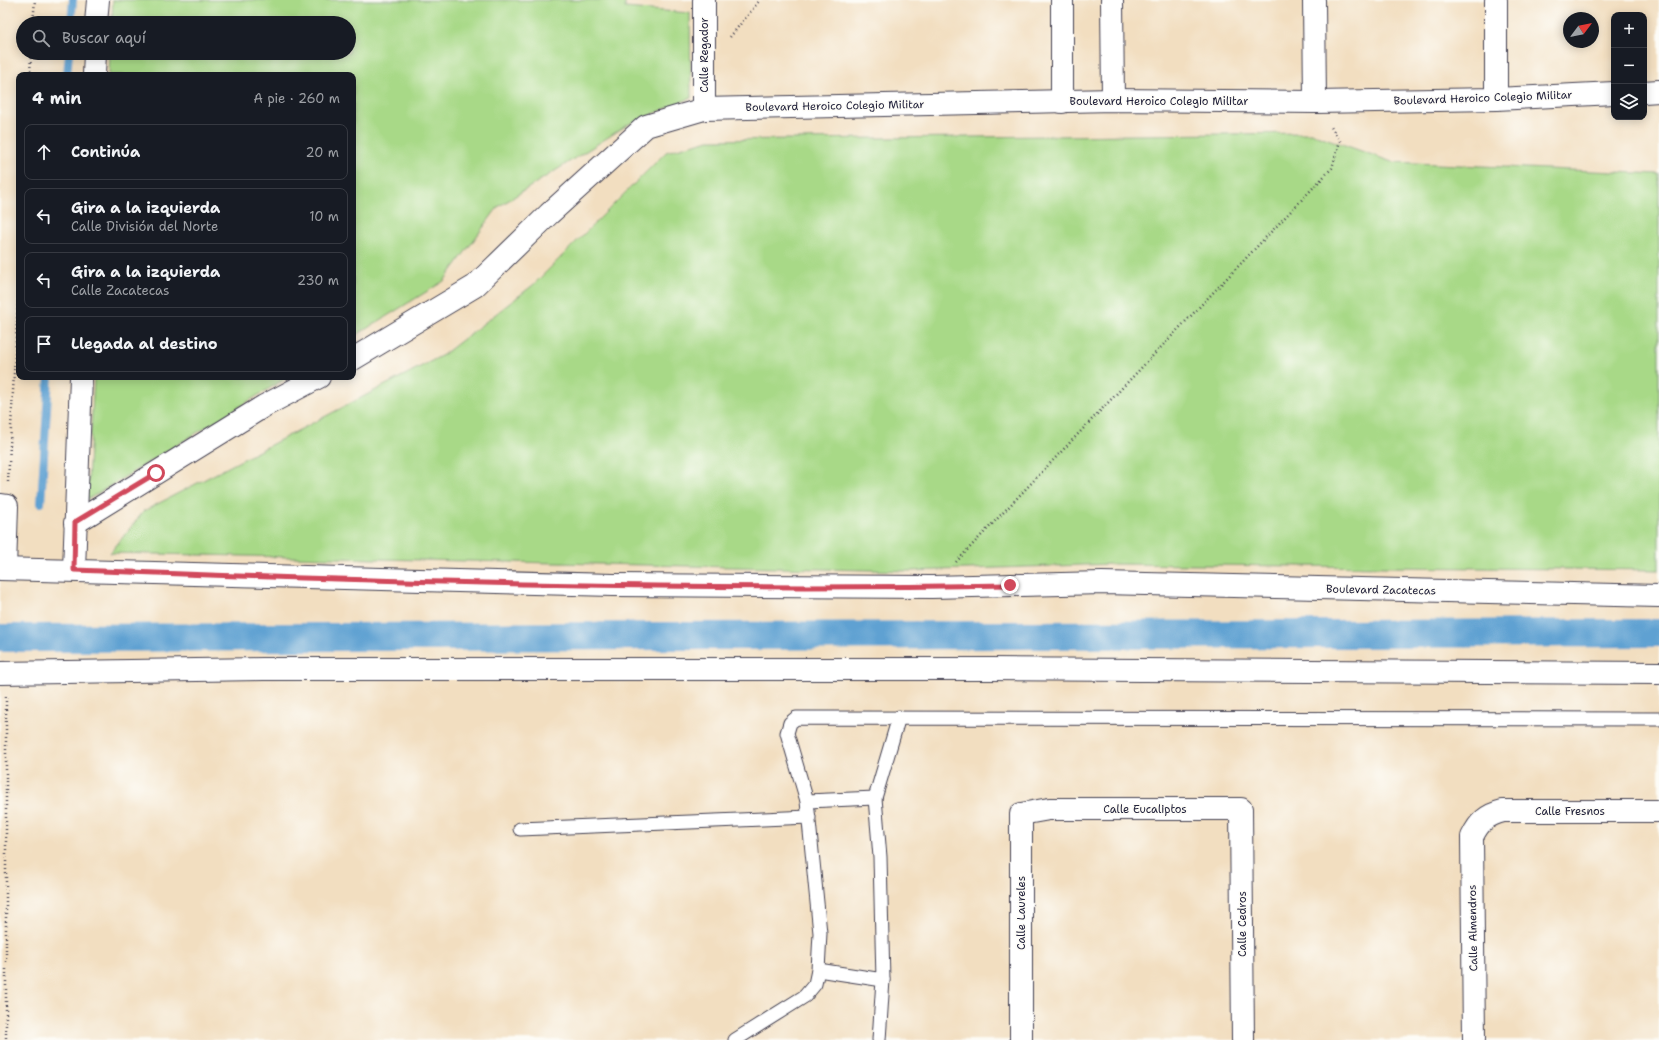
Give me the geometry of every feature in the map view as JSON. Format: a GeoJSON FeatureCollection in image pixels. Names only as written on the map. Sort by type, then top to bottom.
{"type":"FeatureCollection","features":[{"type":"Feature","properties":{"kind":"street"},"geometry":{"type":"LineString","coordinates":[[97,16],[98,0]]}},
{"type":"Feature","properties":{"kind":"street","name":"Calle Regador"},"geometry":{"type":"LineString","coordinates":[[704,0],[704,109]]}},
{"type":"Feature","properties":{"kind":"street"},"geometry":{"type":"LineString","coordinates":[[1062,0],[1062,102]]}},
{"type":"Feature","properties":{"kind":"street"},"geometry":{"type":"LineString","coordinates":[[1112,0],[1113,100]]}},
{"type":"Feature","properties":{"kind":"street"},"geometry":{"type":"LineString","coordinates":[[1314,0],[1315,102]]}},
{"type":"Feature","properties":{"kind":"street"},"geometry":{"type":"LineString","coordinates":[[1496,0],[1496,99]]}},
{"type":"Feature","properties":{"kind":"street"},"geometry":{"type":"LineString","coordinates":[[94,72],[95,60]]}},
{"type":"Feature","properties":{"kind":"street"},"geometry":{"type":"LineString","coordinates":[[1647,92],[1659,91]]}},
{"type":"Feature","properties":{"kind":"street","name":"Boulevard Heroico Colegio Militar"},"geometry":{"type":"LineString","coordinates":[[356,357],[475,286],[549,214],[646,126],[704,109],[1113,100],[1315,102],[1496,99],[1611,93]]}},
{"type":"Feature","properties":{"kind":"street"},"geometry":{"type":"LineString","coordinates":[[74,570],[81,380]]}},
{"type":"Feature","properties":{"kind":"street"},"geometry":{"type":"LineString","coordinates":[[75,522],[264,406],[313,380]]}},
{"type":"Feature","properties":{"kind":"street"},"geometry":{"type":"LineString","coordinates":[[3,569],[4,505]]}},
{"type":"Feature","properties":{"kind":"street","name":"Boulevard Zacatecas"},"geometry":{"type":"LineString","coordinates":[[3,569],[597,585],[932,587],[1102,584],[1659,596]]}},
{"type":"Feature","properties":{"kind":"street"},"geometry":{"type":"LineString","coordinates":[[3,672],[263,669],[997,669],[1659,673]]}},
{"type":"Feature","properties":{"kind":"street","name":"Calle Eucaliptos"},"geometry":{"type":"LineString","coordinates":[[1050,809],[1241,809]]}},
{"type":"Feature","properties":{"kind":"street","name":"Calle Laureles"},"geometry":{"type":"LineString","coordinates":[[1022,1040],[1021,814],[1050,809]]}},
{"type":"Feature","properties":{"kind":"street","name":"Calle Cedros"},"geometry":{"type":"LineString","coordinates":[[1241,809],[1243,1040]]}},
{"type":"Feature","properties":{"kind":"street","name":"Calle Fresnos"},"geometry":{"type":"LineString","coordinates":[[1483,820],[1492,814],[1503,811],[1659,811]]}},
{"type":"Feature","properties":{"kind":"street","name":"Calle Almendros"},"geometry":{"type":"LineString","coordinates":[[1474,1040],[1472,837],[1483,820]]}},
{"type":"Feature","properties":{"kind":"lane"},"geometry":{"type":"LineString","coordinates":[[879,1040],[883,980],[880,857],[875,798],[899,717]]}},
{"type":"Feature","properties":{"kind":"lane"},"geometry":{"type":"LineString","coordinates":[[735,1040],[805,996],[815,984],[818,970],[820,933],[807,801],[787,733],[790,722],[796,718],[1659,718]]}},
{"type":"Feature","properties":{"kind":"lane"},"geometry":{"type":"LineString","coordinates":[[807,801],[875,798]]}},
{"type":"Feature","properties":{"kind":"lane"},"geometry":{"type":"LineString","coordinates":[[520,829],[808,817]]}},
{"type":"Feature","properties":{"kind":"lane"},"geometry":{"type":"LineString","coordinates":[[818,970],[883,980]]}},
{"type":"Feature","properties":{"kind":"path"},"geometry":{"type":"LineString","coordinates":[[34,16],[35,0]]}},
{"type":"Feature","properties":{"kind":"path"},"geometry":{"type":"LineString","coordinates":[[30,72],[31,60]]}},
{"type":"Feature","properties":{"kind":"path"},"geometry":{"type":"LineString","coordinates":[[932,587],[1332,168],[1340,141],[1315,102]]}},
{"type":"Feature","properties":{"kind":"path"},"geometry":{"type":"LineString","coordinates":[[4,505],[16,327]]}},
{"type":"Feature","properties":{"kind":"path"},"geometry":{"type":"LineString","coordinates":[[3,672],[6,1040]]}},
{"type":"Feature","properties":{"kind":"green space"},"geometry":{"type":"Polygon","coordinates":[[[113,0],[625,0],[625,8],[690,13],[691,98],[629,124],[498,207],[444,281],[356,335],[356,72],[109,72],[110,60],[356,60],[356,16],[112,16],[113,0]]]}},
{"type":"Feature","properties":{"kind":"green space"},"geometry":{"type":"Polygon","coordinates":[[[1311,133],[1392,162],[1659,174],[1659,570],[1113,564],[911,571],[110,553],[144,511],[443,355],[533,285],[666,152],[709,140],[1311,133]]]}},
{"type":"Feature","properties":{"kind":"green space"},"geometry":{"type":"Polygon","coordinates":[[[94,380],[283,380],[87,500],[94,380]]]}},
{"type":"Feature","properties":{"kind":"waterway"},"geometry":{"type":"LineString","coordinates":[[72,16],[73,0]]}},
{"type":"Feature","properties":{"kind":"waterway"},"geometry":{"type":"LineString","coordinates":[[67,72],[68,60]]}},
{"type":"Feature","properties":{"kind":"waterway"},"geometry":{"type":"LineString","coordinates":[[41,503],[49,380]]}},
{"type":"Feature","properties":{"kind":"waterway"},"geometry":{"type":"LineString","coordinates":[[0,638],[1659,633]]}},
{"type":"Feature","properties":{"kind":"route"},"geometry":{"type":"LineString","coordinates":[[156,473],[75,522],[74,570],[336,579],[613,585],[932,587],[1010,585]]}}]}
